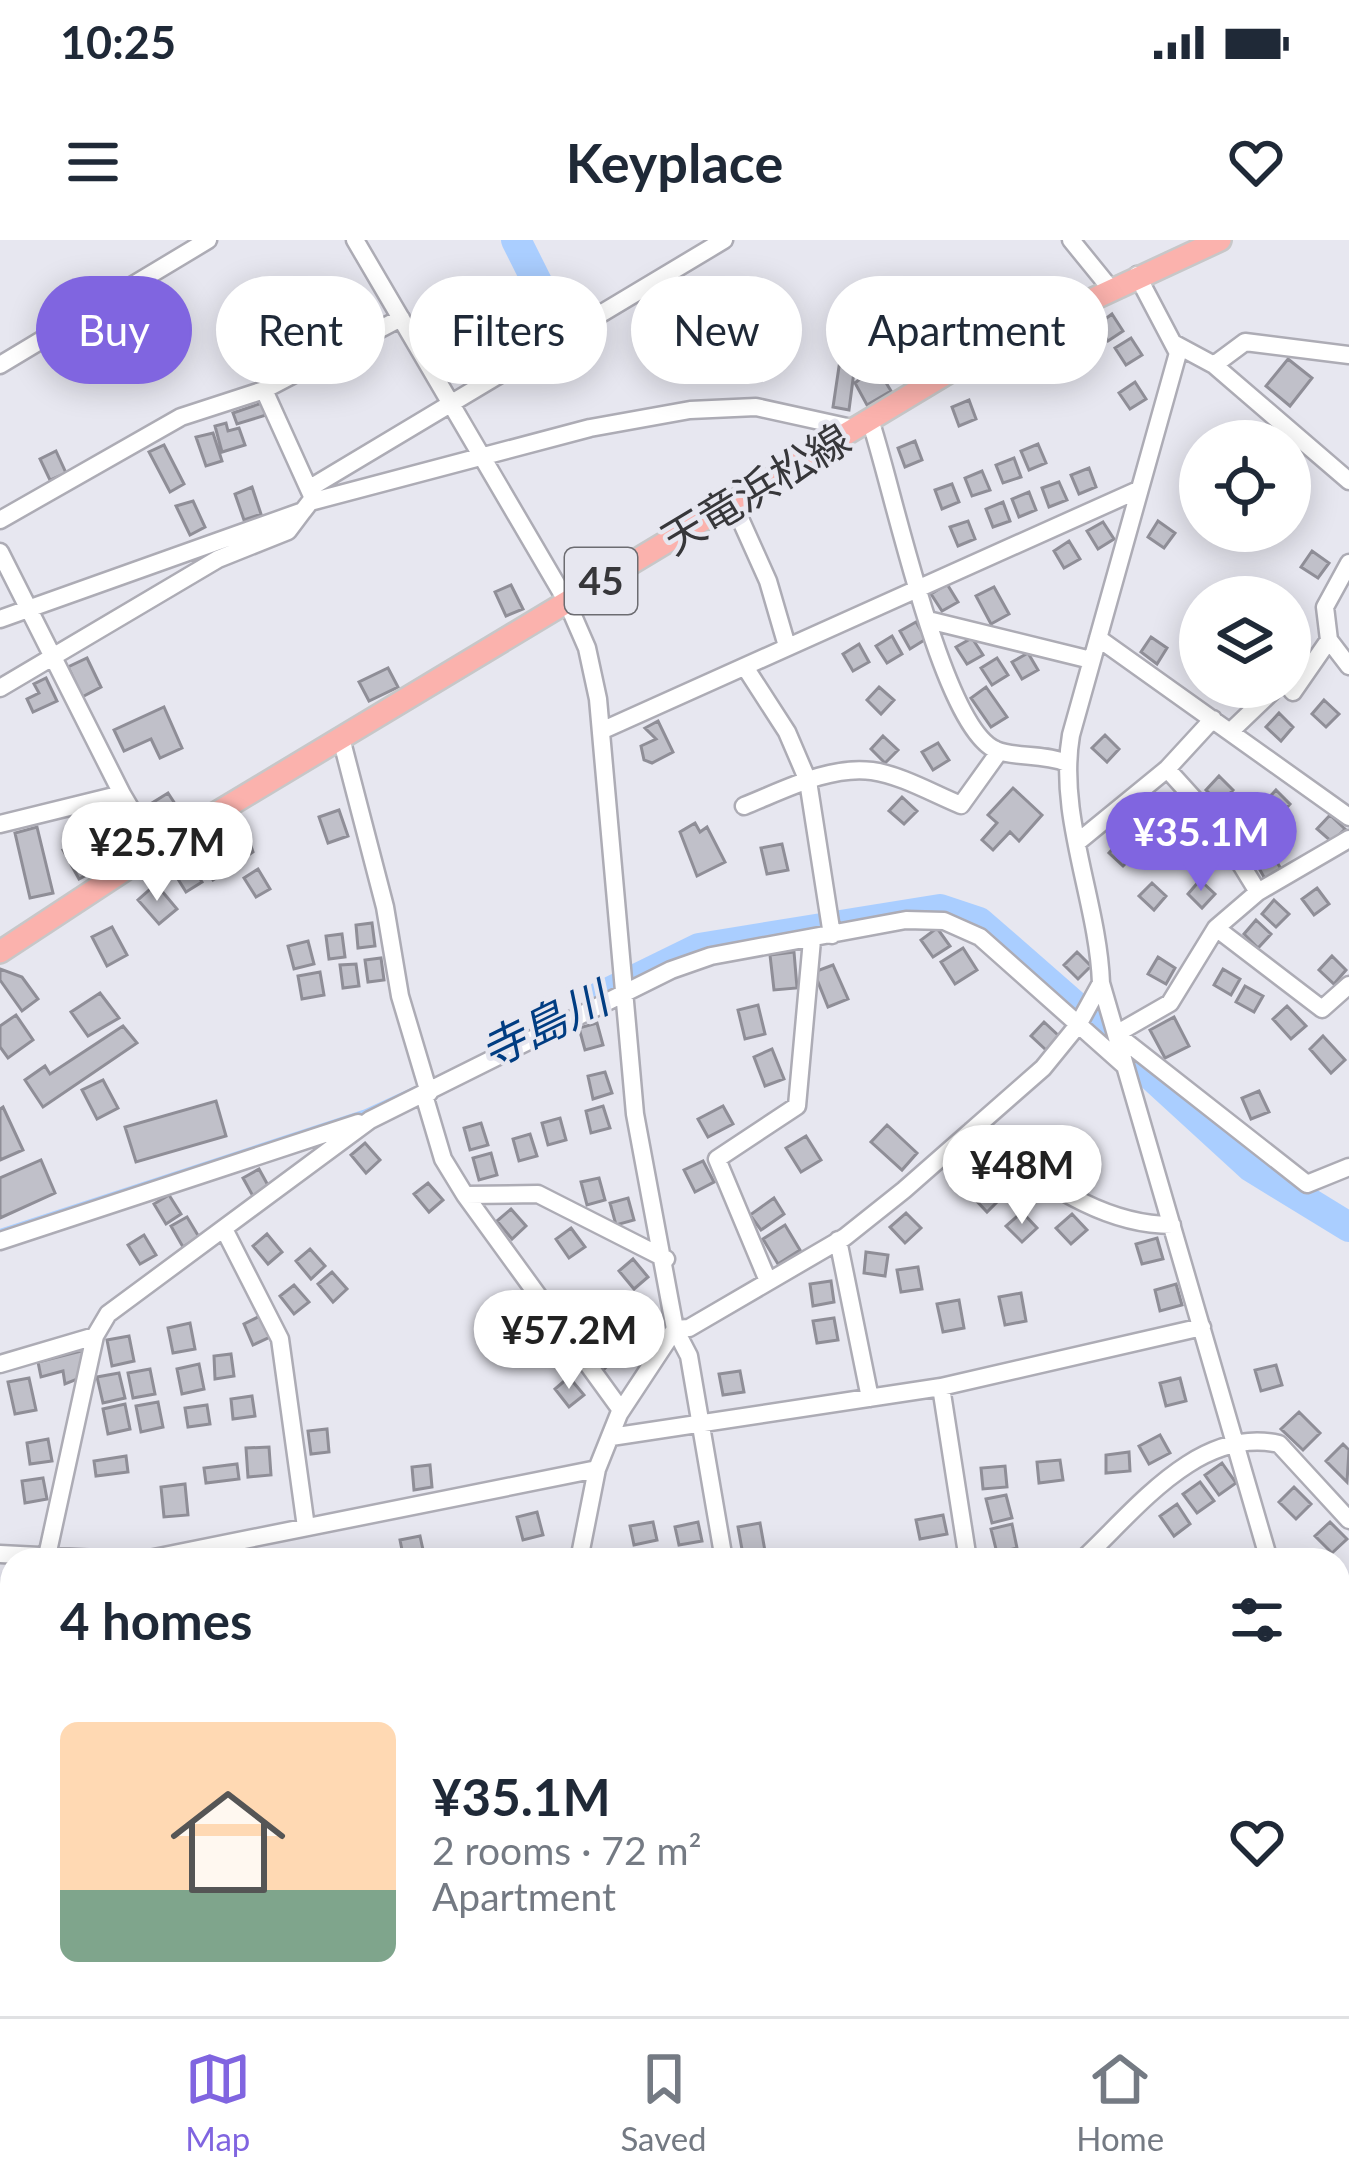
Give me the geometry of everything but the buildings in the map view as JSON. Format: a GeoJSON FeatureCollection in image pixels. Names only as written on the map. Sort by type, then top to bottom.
{"type":"FeatureCollection","features":[{"type":"Feature","properties":{"kind":"main road","name":"天竜浜松線"},"geometry":{"type":"LineString","coordinates":[[0,952],[155,850],[992,346],[1220,240]]}},
{"type":"Feature","properties":{"kind":"street"},"geometry":{"type":"LineString","coordinates":[[0,365],[208,240]]}},
{"type":"Feature","properties":{"kind":"street"},"geometry":{"type":"LineString","coordinates":[[355,240],[566,602],[587,648],[601,731],[621,989],[640,1144],[666,1259],[675,1329],[688,1356],[722,1548]]}},
{"type":"Feature","properties":{"kind":"street"},"geometry":{"type":"LineString","coordinates":[[0,688],[218,559],[284,534],[308,500],[450,404],[724,240]]}},
{"type":"Feature","properties":{"kind":"street"},"geometry":{"type":"LineString","coordinates":[[1071,240],[1110,288]]}},
{"type":"Feature","properties":{"kind":"street"},"geometry":{"type":"LineString","coordinates":[[1137,275],[1175,344],[1175,369],[1091,660],[1067,763],[1098,928],[1101,982],[1265,1548]]}},
{"type":"Feature","properties":{"kind":"street"},"geometry":{"type":"LineString","coordinates":[[0,520],[181,417],[264,390],[401,318]]}},
{"type":"Feature","properties":{"kind":"street"},"geometry":{"type":"LineString","coordinates":[[1214,365],[1245,341],[1349,355]]}},
{"type":"Feature","properties":{"kind":"street"},"geometry":{"type":"LineString","coordinates":[[1175,344],[1214,365],[1349,481]]}},
{"type":"Feature","properties":{"kind":"street"},"geometry":{"type":"LineString","coordinates":[[264,390],[308,500]]}},
{"type":"Feature","properties":{"kind":"street"},"geometry":{"type":"LineString","coordinates":[[0,619],[308,500],[590,428],[689,410],[756,407],[863,425],[949,684],[980,739],[999,752],[1042,753],[1067,763]]}},
{"type":"Feature","properties":{"kind":"street"},"geometry":{"type":"LineString","coordinates":[[601,731],[1138,490]]}},
{"type":"Feature","properties":{"kind":"street"},"geometry":{"type":"LineString","coordinates":[[733,503],[768,581],[788,646]]}},
{"type":"Feature","properties":{"kind":"street"},"geometry":{"type":"LineString","coordinates":[[0,552],[155,850]]}},
{"type":"Feature","properties":{"kind":"street"},"geometry":{"type":"LineString","coordinates":[[1349,563],[1325,607],[1329,640],[1349,666]]}},
{"type":"Feature","properties":{"kind":"street"},"geometry":{"type":"LineString","coordinates":[[928,620],[1091,660]]}},
{"type":"Feature","properties":{"kind":"street"},"geometry":{"type":"LineString","coordinates":[[1098,638],[1349,817]]}},
{"type":"Feature","properties":{"kind":"street"},"geometry":{"type":"LineString","coordinates":[[1311,666],[1329,640]]}},
{"type":"Feature","properties":{"kind":"street"},"geometry":{"type":"LineString","coordinates":[[745,668],[787,732],[808,781],[832,929]]}},
{"type":"Feature","properties":{"kind":"street"},"geometry":{"type":"LineString","coordinates":[[1231,731],[1255,708]]}},
{"type":"Feature","properties":{"kind":"street"},"geometry":{"type":"LineString","coordinates":[[1079,841],[1167,769],[1214,719]]}},
{"type":"Feature","properties":{"kind":"street"},"geometry":{"type":"LineString","coordinates":[[341,737],[443,1159],[621,1410]]}},
{"type":"Feature","properties":{"kind":"street"},"geometry":{"type":"LineString","coordinates":[[745,806],[808,781],[876,771],[961,806],[999,752]]}},
{"type":"Feature","properties":{"kind":"street"},"geometry":{"type":"LineString","coordinates":[[1167,769],[1215,822],[1258,892]]}},
{"type":"Feature","properties":{"kind":"street"},"geometry":{"type":"LineString","coordinates":[[0,824],[122,794]]}},
{"type":"Feature","properties":{"kind":"street"},"geometry":{"type":"LineString","coordinates":[[1116,1034],[1170,1003],[1216,928],[1258,892],[1349,838]]}},
{"type":"Feature","properties":{"kind":"street"},"geometry":{"type":"LineString","coordinates":[[49,1548],[95,1336],[119,1305],[370,1120],[621,989],[694,961],[812,940],[832,929],[920,919],[954,923],[1002,954],[1125,1066]]}},
{"type":"Feature","properties":{"kind":"street"},"geometry":{"type":"LineString","coordinates":[[1216,928],[1322,1009],[1349,985]]}},
{"type":"Feature","properties":{"kind":"street"},"geometry":{"type":"LineString","coordinates":[[768,1281],[717,1159],[797,1106],[812,940]]}},
{"type":"Feature","properties":{"kind":"street"},"geometry":{"type":"LineString","coordinates":[[675,1329],[689,1328],[838,1240],[1043,1068],[1078,1025],[1101,982]]}},
{"type":"Feature","properties":{"kind":"street"},"geometry":{"type":"LineString","coordinates":[[1116,1034],[1306,1184],[1349,1166]]}},
{"type":"Feature","properties":{"kind":"street"},"geometry":{"type":"LineString","coordinates":[[0,1241],[370,1120]]}},
{"type":"Feature","properties":{"kind":"street"},"geometry":{"type":"LineString","coordinates":[[971,1131],[1036,1177],[1093,1208],[1130,1221],[1172,1225]]}},
{"type":"Feature","properties":{"kind":"street"},"geometry":{"type":"LineString","coordinates":[[465,1195],[538,1194],[666,1259]]}},
{"type":"Feature","properties":{"kind":"street"},"geometry":{"type":"LineString","coordinates":[[225,1231],[280,1339],[307,1527]]}},
{"type":"Feature","properties":{"kind":"street"},"geometry":{"type":"LineString","coordinates":[[838,1240],[870,1398]]}},
{"type":"Feature","properties":{"kind":"street"},"geometry":{"type":"LineString","coordinates":[[611,1437],[941,1388],[1202,1327]]}},
{"type":"Feature","properties":{"kind":"street"},"geometry":{"type":"LineString","coordinates":[[581,1548],[597,1469],[621,1410],[675,1329]]}},
{"type":"Feature","properties":{"kind":"street"},"geometry":{"type":"LineString","coordinates":[[0,1364],[95,1336]]}},
{"type":"Feature","properties":{"kind":"street"},"geometry":{"type":"LineString","coordinates":[[941,1388],[966,1548]]}},
{"type":"Feature","properties":{"kind":"street"},"geometry":{"type":"LineString","coordinates":[[1095,1548],[1186,1464],[1235,1444],[1279,1444],[1349,1520]]}},
{"type":"Feature","properties":{"kind":"street"},"geometry":{"type":"LineString","coordinates":[[203,1548],[597,1469]]}},
{"type":"Feature","properties":{"kind":"waterway"},"geometry":{"type":"LineString","coordinates":[[516,240],[534,276]]}},
{"type":"Feature","properties":{"kind":"waterway","name":"寺島川"},"geometry":{"type":"LineString","coordinates":[[599,997],[699,948],[940,909],[979,922],[1073,1004]]}},
{"type":"Feature","properties":{"kind":"waterway","name":"寺島川"},"geometry":{"type":"LineString","coordinates":[[1094,1024],[1110,1038]]}},
{"type":"Feature","properties":{"kind":"waterway","name":"寺島川"},"geometry":{"type":"LineString","coordinates":[[1132,1058],[1251,1167],[1349,1227]]}},
{"type":"Feature","properties":{"kind":"waterway","name":"寺島川"},"geometry":{"type":"LineString","coordinates":[[0,1231],[364,1112],[414,1089]]}}]}
